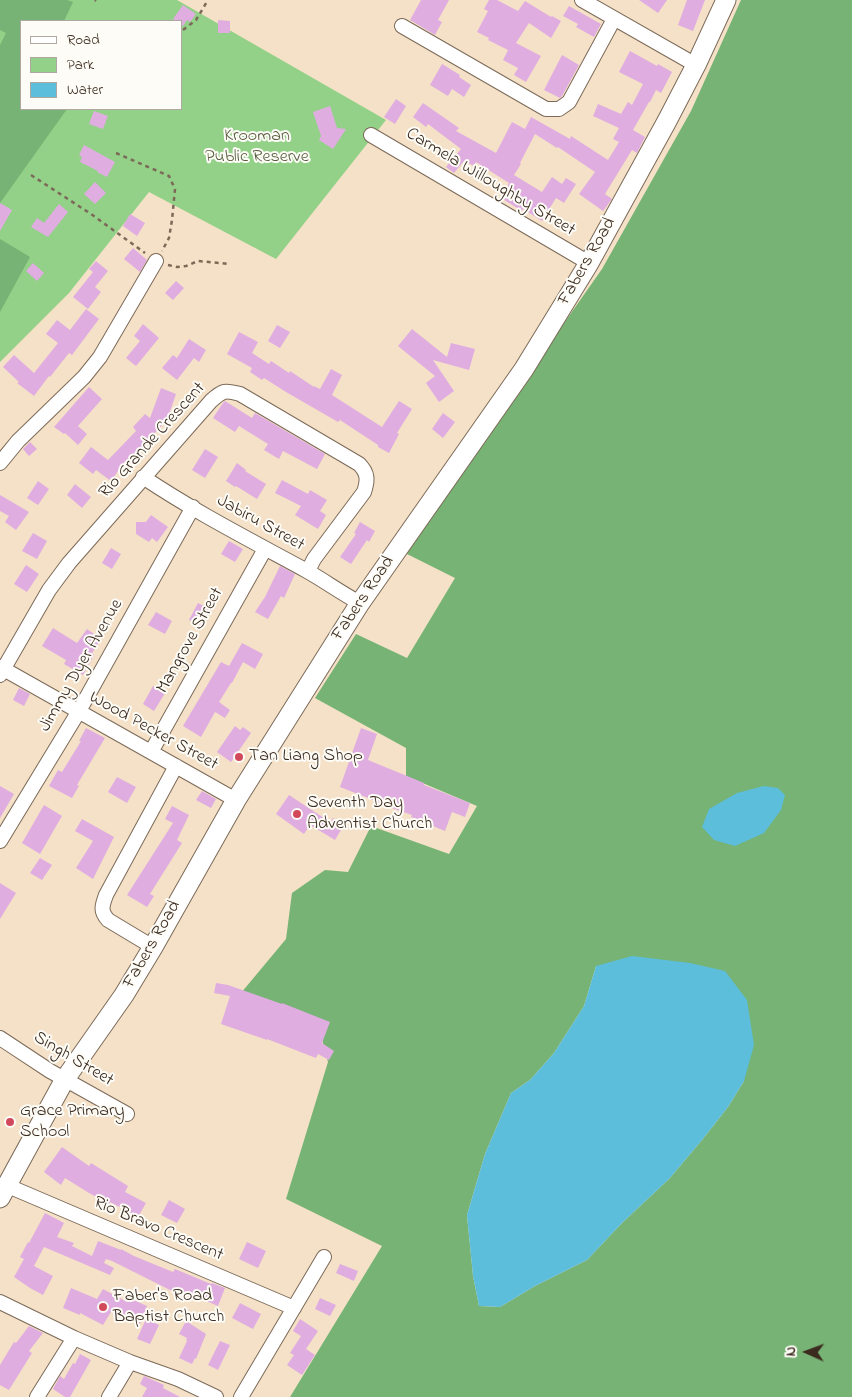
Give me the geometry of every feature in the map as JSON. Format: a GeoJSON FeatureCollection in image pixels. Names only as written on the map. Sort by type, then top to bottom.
{"type":"FeatureCollection","features":[{"type":"Feature","properties":{"kind":"main road","name":"Fabers Road"},"geometry":{"type":"LineString","coordinates":[[4,1192],[65,1079],[124,995],[236,800],[360,603],[524,369],[589,264],[667,122],[726,0]]}},
{"type":"Feature","properties":{"kind":"street"},"geometry":{"type":"LineString","coordinates":[[582,0],[696,65]]}},
{"type":"Feature","properties":{"kind":"street"},"geometry":{"type":"LineString","coordinates":[[402,26],[546,109],[559,109],[569,102],[614,19]]}},
{"type":"Feature","properties":{"kind":"street","name":"Carmela Willoughby Street"},"geometry":{"type":"LineString","coordinates":[[371,135],[589,264]]}},
{"type":"Feature","properties":{"kind":"street"},"geometry":{"type":"LineString","coordinates":[[0,463],[18,440],[84,377],[100,357],[156,261]]}},
{"type":"Feature","properties":{"kind":"street","name":"Rio Grande Crescent"},"geometry":{"type":"LineString","coordinates":[[1,670],[49,590],[69,562],[211,401],[219,393],[226,390],[240,394],[359,464],[364,469],[367,476],[364,492],[314,560],[308,572]]}},
{"type":"Feature","properties":{"kind":"street","name":"Jabiru Street"},"geometry":{"type":"LineString","coordinates":[[143,477],[360,603]]}},
{"type":"Feature","properties":{"kind":"street","name":"Jimmy Dyer Avenue"},"geometry":{"type":"LineString","coordinates":[[0,841],[79,711],[193,507]]}},
{"type":"Feature","properties":{"kind":"street","name":"Mangrove Street"},"geometry":{"type":"LineString","coordinates":[[151,752],[265,549]]}},
{"type":"Feature","properties":{"kind":"street","name":"Wood Pecker Street"},"geometry":{"type":"LineString","coordinates":[[1,670],[79,711],[236,800]]}},
{"type":"Feature","properties":{"kind":"street"},"geometry":{"type":"LineString","coordinates":[[153,947],[108,920],[103,914],[102,908],[106,895],[176,766]]}},
{"type":"Feature","properties":{"kind":"street","name":"Singh Street"},"geometry":{"type":"LineString","coordinates":[[0,1038],[65,1079],[127,1114]]}},
{"type":"Feature","properties":{"kind":"street","name":"Rio Bravo Crescent"},"geometry":{"type":"LineString","coordinates":[[4,1192],[294,1308]]}},
{"type":"Feature","properties":{"kind":"street"},"geometry":{"type":"LineString","coordinates":[[240,1397],[324,1257]]}},
{"type":"Feature","properties":{"kind":"street"},"geometry":{"type":"LineString","coordinates":[[0,1302],[74,1338],[130,1362],[178,1379],[216,1397]]}},
{"type":"Feature","properties":{"kind":"street"},"geometry":{"type":"LineString","coordinates":[[37,1397],[74,1338]]}},
{"type":"Feature","properties":{"kind":"street"},"geometry":{"type":"LineString","coordinates":[[109,1397],[130,1362]]}},
{"type":"Feature","properties":{"kind":"path"},"geometry":{"type":"LineString","coordinates":[[183,30],[196,20],[208,0]]}},
{"type":"Feature","properties":{"kind":"path"},"geometry":{"type":"LineString","coordinates":[[116,153],[169,176],[175,189],[169,238],[156,261]]}},
{"type":"Feature","properties":{"kind":"path"},"geometry":{"type":"LineString","coordinates":[[31,175],[91,214],[156,261],[177,267],[186,266],[198,261],[230,264]]}},
{"type":"Feature","properties":{"kind":"green space","name":"Krooman Public Reserve"},"geometry":{"type":"Polygon","coordinates":[[[0,0],[177,0],[386,120],[276,259],[149,192],[69,293],[0,362],[0,0]]]}},
{"type":"Feature","properties":{"kind":"green space"},"geometry":{"type":"Polygon","coordinates":[[[0,0],[67,0],[73,2],[64,20],[20,20],[20,110],[66,110],[0,203],[0,45],[6,33],[0,30],[0,0]]]}},
{"type":"Feature","properties":{"kind":"green space"},"geometry":{"type":"Polygon","coordinates":[[[741,0],[852,0],[852,1397],[290,1397],[382,1246],[286,1199],[328,1062],[319,1028],[241,993],[286,939],[292,893],[325,870],[348,872],[371,826],[449,854],[477,806],[406,776],[406,748],[315,698],[356,634],[407,658],[455,578],[403,552],[602,269],[691,111],[741,0]],[[596,966],[584,1006],[554,1053],[530,1080],[511,1093],[485,1154],[467,1215],[473,1276],[479,1306],[500,1307],[535,1286],[587,1260],[622,1223],[669,1179],[728,1107],[744,1081],[596,966]]]}},
{"type":"Feature","properties":{"kind":"green space"},"geometry":{"type":"Polygon","coordinates":[[[0,239],[30,257],[0,312],[0,239]]]}},
{"type":"Feature","properties":{"kind":"water"},"geometry":{"type":"Polygon","coordinates":[[[764,786],[778,788],[785,795],[781,810],[764,833],[735,846],[714,840],[702,827],[709,809],[737,793],[764,786]]]}},
{"type":"Feature","properties":{"kind":"water"},"geometry":{"type":"Polygon","coordinates":[[[632,956],[690,963],[725,971],[747,1000],[754,1045],[744,1081],[728,1107],[669,1179],[622,1223],[587,1260],[535,1286],[500,1307],[479,1306],[473,1276],[467,1215],[485,1154],[511,1093],[530,1080],[554,1053],[584,1006],[596,966],[632,956]]]}},
{"type":"Feature","properties":{"kind":"building"},"geometry":{"type":"Polygon","coordinates":[[[421,0],[449,0],[438,20],[442,22],[435,35],[410,20],[421,0]]]}},
{"type":"Feature","properties":{"kind":"building"},"geometry":{"type":"Polygon","coordinates":[[[489,0],[497,0],[518,11],[525,1],[561,21],[551,38],[529,23],[516,43],[541,56],[526,82],[514,75],[518,68],[503,60],[508,50],[477,32],[488,11],[484,9],[489,0]]]}},
{"type":"Feature","properties":{"kind":"building"},"geometry":{"type":"Polygon","coordinates":[[[639,0],[667,0],[658,13],[639,0]]]}},
{"type":"Feature","properties":{"kind":"building"},"geometry":{"type":"Polygon","coordinates":[[[687,0],[705,0],[693,31],[678,25],[687,0]]]}},
{"type":"Feature","properties":{"kind":"building"},"geometry":{"type":"Polygon","coordinates":[[[183,5],[196,14],[190,22],[187,20],[183,26],[182,20],[173,19],[183,5]]]}},
{"type":"Feature","properties":{"kind":"building"},"geometry":{"type":"Polygon","coordinates":[[[569,6],[601,24],[594,37],[576,27],[578,24],[563,16],[569,6]]]}},
{"type":"Feature","properties":{"kind":"building"},"geometry":{"type":"Polygon","coordinates":[[[218,20],[230,21],[230,33],[218,33],[218,20]]]}},
{"type":"Feature","properties":{"kind":"building"},"geometry":{"type":"Polygon","coordinates":[[[630,51],[672,72],[661,93],[656,90],[633,130],[645,137],[637,153],[632,150],[605,194],[612,199],[603,211],[579,194],[595,172],[535,134],[514,175],[542,192],[552,177],[562,184],[566,178],[576,184],[564,203],[556,198],[542,221],[501,198],[509,183],[476,162],[474,166],[464,161],[454,173],[446,167],[461,149],[428,124],[426,127],[413,117],[423,103],[459,128],[456,131],[496,153],[512,122],[525,129],[531,117],[570,139],[571,136],[608,160],[619,142],[613,139],[619,128],[593,116],[598,104],[621,114],[628,102],[632,105],[643,84],[619,72],[630,51]]]}},
{"type":"Feature","properties":{"kind":"building"},"geometry":{"type":"Polygon","coordinates":[[[562,55],[579,65],[560,98],[544,90],[562,55]]]}},
{"type":"Feature","properties":{"kind":"building"},"geometry":{"type":"Polygon","coordinates":[[[442,64],[460,75],[459,77],[471,85],[464,97],[452,89],[448,96],[430,85],[442,64]]]}},
{"type":"Feature","properties":{"kind":"building"},"geometry":{"type":"Polygon","coordinates":[[[396,99],[406,106],[395,124],[384,117],[396,99]]]}},
{"type":"Feature","properties":{"kind":"building"},"geometry":{"type":"Polygon","coordinates":[[[330,106],[337,128],[346,129],[333,149],[319,140],[321,136],[313,112],[330,106]]]}},
{"type":"Feature","properties":{"kind":"building"},"geometry":{"type":"Polygon","coordinates":[[[94,111],[108,116],[103,129],[89,124],[94,111]]]}},
{"type":"Feature","properties":{"kind":"building"},"geometry":{"type":"Polygon","coordinates":[[[84,145],[115,162],[107,177],[80,162],[82,157],[79,155],[84,145]]]}},
{"type":"Feature","properties":{"kind":"building"},"geometry":{"type":"Polygon","coordinates":[[[95,182],[106,193],[95,204],[84,194],[95,182]]]}},
{"type":"Feature","properties":{"kind":"building"},"geometry":{"type":"Polygon","coordinates":[[[0,203],[12,210],[0,231],[0,203]]]}},
{"type":"Feature","properties":{"kind":"building"},"geometry":{"type":"Polygon","coordinates":[[[59,204],[68,212],[48,237],[31,227],[37,218],[44,223],[59,204]]]}},
{"type":"Feature","properties":{"kind":"building"},"geometry":{"type":"Polygon","coordinates":[[[130,214],[145,223],[137,236],[123,226],[130,214]]]}},
{"type":"Feature","properties":{"kind":"building"},"geometry":{"type":"Polygon","coordinates":[[[133,248],[147,260],[140,272],[124,259],[133,248]]]}},
{"type":"Feature","properties":{"kind":"building"},"geometry":{"type":"Polygon","coordinates":[[[96,261],[108,271],[95,287],[101,292],[88,309],[73,297],[93,272],[89,269],[96,261]]]}},
{"type":"Feature","properties":{"kind":"building"},"geometry":{"type":"Polygon","coordinates":[[[33,263],[44,273],[37,281],[26,271],[33,263]]]}},
{"type":"Feature","properties":{"kind":"building"},"geometry":{"type":"Polygon","coordinates":[[[176,281],[184,288],[173,300],[165,293],[176,281]]]}},
{"type":"Feature","properties":{"kind":"building"},"geometry":{"type":"Polygon","coordinates":[[[86,309],[99,319],[72,355],[69,353],[34,396],[17,383],[19,382],[3,367],[14,355],[34,373],[58,343],[46,334],[57,320],[70,330],[86,309]]]}},
{"type":"Feature","properties":{"kind":"building"},"geometry":{"type":"Polygon","coordinates":[[[143,324],[159,338],[136,366],[126,358],[140,341],[134,336],[143,324]]]}},
{"type":"Feature","properties":{"kind":"building"},"geometry":{"type":"Polygon","coordinates":[[[277,325],[290,332],[280,348],[268,341],[277,325]]]}},
{"type":"Feature","properties":{"kind":"building"},"geometry":{"type":"Polygon","coordinates":[[[412,329],[447,357],[451,343],[475,349],[469,370],[433,360],[454,391],[439,402],[426,383],[435,376],[398,346],[412,329]]]}},
{"type":"Feature","properties":{"kind":"building"},"geometry":{"type":"Polygon","coordinates":[[[239,332],[258,342],[252,353],[269,364],[271,361],[289,373],[290,371],[314,387],[320,389],[331,369],[342,375],[332,395],[382,427],[399,401],[412,409],[397,433],[399,434],[389,453],[340,420],[338,422],[264,378],[262,380],[250,372],[252,368],[227,354],[239,332]]]}},
{"type":"Feature","properties":{"kind":"building"},"geometry":{"type":"Polygon","coordinates":[[[189,339],[206,350],[199,362],[194,358],[177,380],[162,368],[173,355],[177,358],[189,339]]]}},
{"type":"Feature","properties":{"kind":"building"},"geometry":{"type":"Polygon","coordinates":[[[89,387],[102,399],[78,426],[87,434],[78,445],[65,433],[54,427],[89,387]]]}},
{"type":"Feature","properties":{"kind":"building"},"geometry":{"type":"Polygon","coordinates":[[[161,388],[176,394],[167,420],[138,451],[141,453],[129,465],[125,461],[111,481],[96,470],[93,474],[79,463],[91,447],[108,460],[136,431],[133,427],[145,414],[150,418],[161,388]]]}},
{"type":"Feature","properties":{"kind":"building"},"geometry":{"type":"Polygon","coordinates":[[[225,401],[252,418],[255,413],[325,454],[317,469],[283,451],[279,459],[264,450],[268,444],[239,426],[235,432],[213,418],[225,401]]]}},
{"type":"Feature","properties":{"kind":"building"},"geometry":{"type":"Polygon","coordinates":[[[443,413],[455,422],[443,438],[432,429],[443,413]]]}},
{"type":"Feature","properties":{"kind":"building"},"geometry":{"type":"Polygon","coordinates":[[[30,442],[37,449],[29,456],[23,449],[30,442]]]}},
{"type":"Feature","properties":{"kind":"building"},"geometry":{"type":"Polygon","coordinates":[[[205,449],[218,457],[205,478],[192,470],[205,449]]]}},
{"type":"Feature","properties":{"kind":"building"},"geometry":{"type":"Polygon","coordinates":[[[237,463],[245,471],[266,484],[257,499],[226,481],[237,463]]]}},
{"type":"Feature","properties":{"kind":"building"},"geometry":{"type":"Polygon","coordinates":[[[282,480],[308,494],[310,490],[327,500],[320,511],[326,515],[318,529],[295,515],[301,506],[275,493],[282,480]]]}},
{"type":"Feature","properties":{"kind":"building"},"geometry":{"type":"Polygon","coordinates":[[[38,481],[49,489],[38,505],[27,498],[38,481]]]}},
{"type":"Feature","properties":{"kind":"building"},"geometry":{"type":"Polygon","coordinates":[[[75,484],[91,497],[82,508],[67,495],[75,484]]]}},
{"type":"Feature","properties":{"kind":"building"},"geometry":{"type":"Polygon","coordinates":[[[0,495],[29,512],[16,530],[5,522],[9,516],[0,511],[0,495]]]}},
{"type":"Feature","properties":{"kind":"building"},"geometry":{"type":"Polygon","coordinates":[[[151,515],[168,527],[157,542],[152,538],[149,542],[136,534],[136,522],[146,522],[151,515]]]}},
{"type":"Feature","properties":{"kind":"building"},"geometry":{"type":"Polygon","coordinates":[[[360,522],[375,531],[369,542],[367,540],[351,564],[340,557],[356,534],[354,533],[360,522]]]}},
{"type":"Feature","properties":{"kind":"building"},"geometry":{"type":"Polygon","coordinates":[[[33,533],[47,541],[37,559],[22,551],[33,533]]]}},
{"type":"Feature","properties":{"kind":"building"},"geometry":{"type":"Polygon","coordinates":[[[229,541],[243,549],[235,562],[221,554],[229,541]]]}},
{"type":"Feature","properties":{"kind":"building"},"geometry":{"type":"Polygon","coordinates":[[[111,548],[121,554],[112,569],[102,563],[111,548]]]}},
{"type":"Feature","properties":{"kind":"building"},"geometry":{"type":"Polygon","coordinates":[[[26,565],[39,574],[27,592],[14,584],[26,565]]]}},
{"type":"Feature","properties":{"kind":"building"},"geometry":{"type":"Polygon","coordinates":[[[280,566],[295,574],[284,598],[281,596],[268,619],[255,612],[265,597],[280,566]]]}},
{"type":"Feature","properties":{"kind":"building"},"geometry":{"type":"Polygon","coordinates":[[[198,603],[211,610],[202,627],[189,620],[198,603]]]}},
{"type":"Feature","properties":{"kind":"building"},"geometry":{"type":"Polygon","coordinates":[[[156,612],[172,621],[165,634],[148,625],[156,612]]]}},
{"type":"Feature","properties":{"kind":"building"},"geometry":{"type":"Polygon","coordinates":[[[53,628],[77,643],[87,629],[101,639],[92,653],[94,655],[83,675],[64,664],[66,660],[42,646],[53,628]]]}},
{"type":"Feature","properties":{"kind":"building"},"geometry":{"type":"Polygon","coordinates":[[[242,643],[263,654],[255,669],[243,662],[219,702],[230,710],[225,718],[215,712],[201,737],[183,726],[221,662],[229,666],[242,643]]]}},
{"type":"Feature","properties":{"kind":"building"},"geometry":{"type":"Polygon","coordinates":[[[153,686],[165,693],[154,711],[143,704],[153,686]]]}},
{"type":"Feature","properties":{"kind":"building"},"geometry":{"type":"Polygon","coordinates":[[[19,688],[30,694],[24,706],[13,700],[19,688]]]}},
{"type":"Feature","properties":{"kind":"building"},"geometry":{"type":"Polygon","coordinates":[[[235,726],[240,730],[243,727],[251,733],[231,762],[217,752],[235,726]]]}},
{"type":"Feature","properties":{"kind":"building"},"geometry":{"type":"Polygon","coordinates":[[[86,728],[105,738],[77,785],[79,786],[72,798],[49,786],[58,770],[62,772],[81,741],[79,741],[86,728]]]}},
{"type":"Feature","properties":{"kind":"building"},"geometry":{"type":"Polygon","coordinates":[[[361,728],[377,734],[368,760],[470,803],[465,817],[452,812],[445,831],[411,817],[412,815],[340,787],[361,728]]]}},
{"type":"Feature","properties":{"kind":"building"},"geometry":{"type":"Polygon","coordinates":[[[117,777],[136,787],[127,803],[108,792],[117,777]]]}},
{"type":"Feature","properties":{"kind":"building"},"geometry":{"type":"Polygon","coordinates":[[[0,786],[14,794],[0,818],[0,786]]]}},
{"type":"Feature","properties":{"kind":"building"},"geometry":{"type":"Polygon","coordinates":[[[202,791],[216,799],[211,808],[196,800],[202,791]]]}},
{"type":"Feature","properties":{"kind":"building","name":"Seventh Day Adventist Church"},"geometry":{"type":"Polygon","coordinates":[[[289,795],[330,822],[333,818],[344,825],[335,840],[310,825],[304,834],[276,814],[289,795]]]}},
{"type":"Feature","properties":{"kind":"building"},"geometry":{"type":"Polygon","coordinates":[[[44,805],[62,816],[40,854],[22,843],[44,805]]]}},
{"type":"Feature","properties":{"kind":"building"},"geometry":{"type":"Polygon","coordinates":[[[172,806],[189,815],[177,840],[182,843],[150,894],[154,896],[147,907],[127,895],[173,823],[165,819],[172,806]]]}},
{"type":"Feature","properties":{"kind":"building"},"geometry":{"type":"Polygon","coordinates":[[[82,819],[114,837],[93,879],[76,868],[93,841],[75,831],[82,819]]]}},
{"type":"Feature","properties":{"kind":"building"},"geometry":{"type":"Polygon","coordinates":[[[40,858],[52,865],[42,880],[30,873],[40,858]]]}},
{"type":"Feature","properties":{"kind":"building"},"geometry":{"type":"Polygon","coordinates":[[[0,883],[16,893],[0,919],[0,883]]]}},
{"type":"Feature","properties":{"kind":"building"},"geometry":{"type":"Polygon","coordinates":[[[216,983],[228,985],[282,1003],[330,1022],[322,1043],[334,1051],[329,1060],[318,1054],[316,1058],[221,1024],[230,996],[214,993],[216,983]]]}},
{"type":"Feature","properties":{"kind":"building"},"geometry":{"type":"Polygon","coordinates":[[[62,1147],[89,1166],[91,1163],[128,1186],[125,1192],[146,1203],[138,1217],[110,1202],[109,1204],[65,1178],[61,1185],[44,1172],[62,1147]]]}},
{"type":"Feature","properties":{"kind":"building"},"geometry":{"type":"Polygon","coordinates":[[[169,1200],[185,1209],[177,1223],[161,1215],[169,1200]]]}},
{"type":"Feature","properties":{"kind":"building"},"geometry":{"type":"Polygon","coordinates":[[[45,1213],[64,1223],[57,1237],[74,1243],[72,1246],[92,1256],[98,1241],[173,1272],[175,1269],[225,1288],[218,1306],[188,1293],[186,1297],[180,1295],[112,1261],[106,1259],[104,1263],[114,1268],[110,1275],[44,1247],[34,1266],[53,1276],[43,1295],[14,1277],[24,1259],[20,1257],[45,1213]]]}},
{"type":"Feature","properties":{"kind":"building"},"geometry":{"type":"Polygon","coordinates":[[[247,1242],[266,1251],[258,1268],[239,1259],[247,1242]]]}},
{"type":"Feature","properties":{"kind":"building"},"geometry":{"type":"Polygon","coordinates":[[[340,1264],[358,1271],[354,1281],[336,1273],[340,1264]]]}},
{"type":"Feature","properties":{"kind":"building"},"geometry":{"type":"Polygon","coordinates":[[[71,1288],[97,1299],[103,1289],[127,1302],[129,1298],[147,1306],[140,1324],[111,1312],[103,1325],[80,1313],[80,1315],[63,1308],[71,1288]]]}},
{"type":"Feature","properties":{"kind":"building"},"geometry":{"type":"Polygon","coordinates":[[[320,1298],[336,1305],[330,1316],[315,1309],[320,1298]]]}},
{"type":"Feature","properties":{"kind":"building"},"geometry":{"type":"Polygon","coordinates":[[[240,1303],[261,1314],[253,1329],[232,1318],[240,1303]]]}},
{"type":"Feature","properties":{"kind":"building"},"geometry":{"type":"Polygon","coordinates":[[[146,1319],[159,1325],[150,1344],[137,1339],[146,1319]]]}},
{"type":"Feature","properties":{"kind":"building"},"geometry":{"type":"Polygon","coordinates":[[[300,1319],[318,1331],[306,1349],[315,1355],[302,1375],[287,1365],[294,1355],[290,1353],[301,1336],[293,1331],[300,1319]]]}},
{"type":"Feature","properties":{"kind":"building"},"geometry":{"type":"Polygon","coordinates":[[[186,1321],[206,1334],[196,1359],[192,1364],[179,1358],[187,1341],[187,1338],[179,1334],[186,1321]]]}},
{"type":"Feature","properties":{"kind":"building"},"geometry":{"type":"Polygon","coordinates":[[[29,1326],[43,1333],[29,1351],[32,1353],[9,1390],[0,1385],[0,1365],[14,1342],[16,1343],[29,1326]]]}},
{"type":"Feature","properties":{"kind":"building"},"geometry":{"type":"Polygon","coordinates":[[[220,1341],[230,1345],[218,1370],[208,1365],[220,1341]]]}},
{"type":"Feature","properties":{"kind":"building"},"geometry":{"type":"Polygon","coordinates":[[[80,1354],[91,1360],[70,1397],[65,1397],[53,1389],[60,1376],[64,1379],[80,1354]]]}},
{"type":"Feature","properties":{"kind":"building"},"geometry":{"type":"Polygon","coordinates":[[[144,1376],[164,1385],[163,1388],[180,1397],[142,1397],[147,1388],[140,1384],[144,1376]]]}},
{"type":"Feature","properties":{"kind":"place","name":"Tan Liang Shop"},"geometry":{"type":"Point","coordinates":[239,757]}},
{"type":"Feature","properties":{"kind":"place","name":"Seventh Day Adventist Church"},"geometry":{"type":"Point","coordinates":[297,814]}},
{"type":"Feature","properties":{"kind":"place","name":"Grace Primary School"},"geometry":{"type":"Point","coordinates":[10,1122]}},
{"type":"Feature","properties":{"kind":"place","name":"Faber's Road Baptist Church"},"geometry":{"type":"Point","coordinates":[103,1307]}}]}
